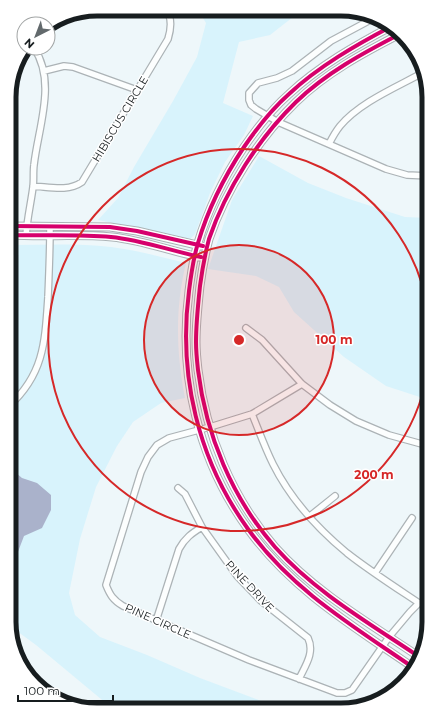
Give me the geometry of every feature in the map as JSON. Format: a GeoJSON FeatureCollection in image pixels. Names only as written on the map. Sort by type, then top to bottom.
{"type":"FeatureCollection","features":[{"type":"Feature","properties":{"kind":"street","name":"HIBISCUS CIRCLE"},"geometry":{"type":"LineString","coordinates":[[33,186],[68,189],[75,187],[82,182],[168,39],[171,29],[169,16]]}},
{"type":"Feature","properties":{"kind":"street"},"geometry":{"type":"LineString","coordinates":[[368,21],[331,41],[292,71],[277,78],[258,83],[249,93],[249,100],[251,105],[278,122],[386,169],[407,175],[422,176]]}},
{"type":"Feature","properties":{"kind":"street"},"geometry":{"type":"LineString","coordinates":[[385,30],[360,43],[320,69],[289,93],[268,116],[234,163],[218,191],[197,245],[186,312],[185,346],[190,392],[199,430],[227,497],[247,528],[267,554],[309,595],[409,665]]}},
{"type":"Feature","properties":{"kind":"street"},"geometry":{"type":"LineString","coordinates":[[394,37],[365,52],[319,82],[296,102],[278,122],[260,143],[242,168],[225,202],[209,240],[197,309],[196,344],[200,388],[210,427],[221,459],[231,481],[256,522],[275,546],[298,570],[324,592],[415,654]]}},
{"type":"Feature","properties":{"kind":"street"},"geometry":{"type":"LineString","coordinates":[[26,236],[33,186],[34,166],[45,92],[44,71],[37,56]]}},
{"type":"Feature","properties":{"kind":"street"},"geometry":{"type":"LineString","coordinates":[[44,71],[64,66],[73,67],[137,90]]}},
{"type":"Feature","properties":{"kind":"street"},"geometry":{"type":"LineString","coordinates":[[329,144],[340,126],[351,115],[372,101],[419,75]]}},
{"type":"Feature","properties":{"kind":"street"},"geometry":{"type":"LineString","coordinates":[[16,226],[110,227],[137,231],[208,247]]}},
{"type":"Feature","properties":{"kind":"street"},"geometry":{"type":"LineString","coordinates":[[16,399],[26,388],[32,378],[43,352],[46,333],[50,226]]}},
{"type":"Feature","properties":{"kind":"street"},"geometry":{"type":"LineString","coordinates":[[16,235],[112,237],[158,246],[205,258]]}},
{"type":"Feature","properties":{"kind":"street"},"geometry":{"type":"LineString","coordinates":[[246,328],[262,340],[302,384],[330,405],[356,421],[389,435],[422,444]]}},
{"type":"Feature","properties":{"kind":"street","name":"PINE CIRCLE"},"geometry":{"type":"LineString","coordinates":[[302,384],[252,414],[169,438],[157,445],[148,456],[141,472],[106,585],[109,594],[115,601],[123,606],[156,621],[249,660],[337,693],[345,693],[352,690],[389,637],[419,603]]}},
{"type":"Feature","properties":{"kind":"street"},"geometry":{"type":"LineString","coordinates":[[252,414],[274,466],[294,496],[310,516],[347,552],[419,603],[422,602]]}},
{"type":"Feature","properties":{"kind":"street","name":"PINE DRIVE"},"geometry":{"type":"LineString","coordinates":[[178,488],[185,494],[202,527],[214,546],[242,581],[260,600],[308,638],[311,645],[311,652],[299,679]]}},
{"type":"Feature","properties":{"kind":"street"},"geometry":{"type":"LineString","coordinates":[[310,516],[335,496]]}},
{"type":"Feature","properties":{"kind":"street"},"geometry":{"type":"LineString","coordinates":[[375,573],[412,518]]}},
{"type":"Feature","properties":{"kind":"street"},"geometry":{"type":"LineString","coordinates":[[156,621],[179,549],[187,537],[202,527]]}},
{"type":"Feature","properties":{"kind":"shaded area"},"geometry":{"type":"Polygon","coordinates":[[[202,16],[294,16],[270,35],[239,42],[223,103],[253,116],[244,135],[225,162],[210,193],[195,234],[190,239],[98,220],[118,198],[134,167],[173,101],[197,57],[206,23],[202,16]]]}},
{"type":"Feature","properties":{"kind":"shaded area"},"geometry":{"type":"Polygon","coordinates":[[[259,156],[308,183],[346,198],[405,217],[422,218],[422,398],[386,386],[344,357],[294,312],[279,287],[256,276],[208,269],[232,200],[259,156]]]}},
{"type":"Feature","properties":{"kind":"shaded area"},"geometry":{"type":"Polygon","coordinates":[[[16,245],[111,247],[186,263],[182,280],[178,314],[178,347],[185,398],[161,403],[133,422],[117,446],[96,487],[80,539],[69,593],[75,615],[100,637],[200,678],[266,703],[106,703],[17,631],[16,627],[16,245]]]}},
{"type":"Feature","properties":{"kind":"shaded area"},"geometry":{"type":"Polygon","coordinates":[[[16,473],[22,478],[37,483],[51,495],[51,510],[42,528],[24,536],[16,557],[16,473]]]}},
{"type":"Feature","properties":{"kind":"shaded area"},"geometry":{"type":"Polygon","coordinates":[[[402,671],[404,672],[402,675],[392,685],[402,671]]]}},
{"type":"Feature","properties":{"kind":"cycle path"},"geometry":{"type":"LineString","coordinates":[[385,30],[325,65],[301,84],[265,119],[237,158],[223,182],[212,206],[196,249],[192,267],[186,323],[187,354],[190,385],[204,446],[216,475],[248,529],[265,551],[304,589],[346,622],[409,665]]}},
{"type":"Feature","properties":{"kind":"cycle path"},"geometry":{"type":"LineString","coordinates":[[395,37],[345,64],[296,102],[269,132],[245,165],[234,183],[216,220],[209,239],[200,286],[196,345],[202,394],[207,418],[215,442],[234,487],[260,528],[275,547],[325,593],[415,654]]}},
{"type":"Feature","properties":{"kind":"cycle path"},"geometry":{"type":"LineString","coordinates":[[16,226],[110,227],[137,231],[203,246]]}},
{"type":"Feature","properties":{"kind":"cycle path"},"geometry":{"type":"LineString","coordinates":[[16,235],[123,238],[201,257]]}}]}
